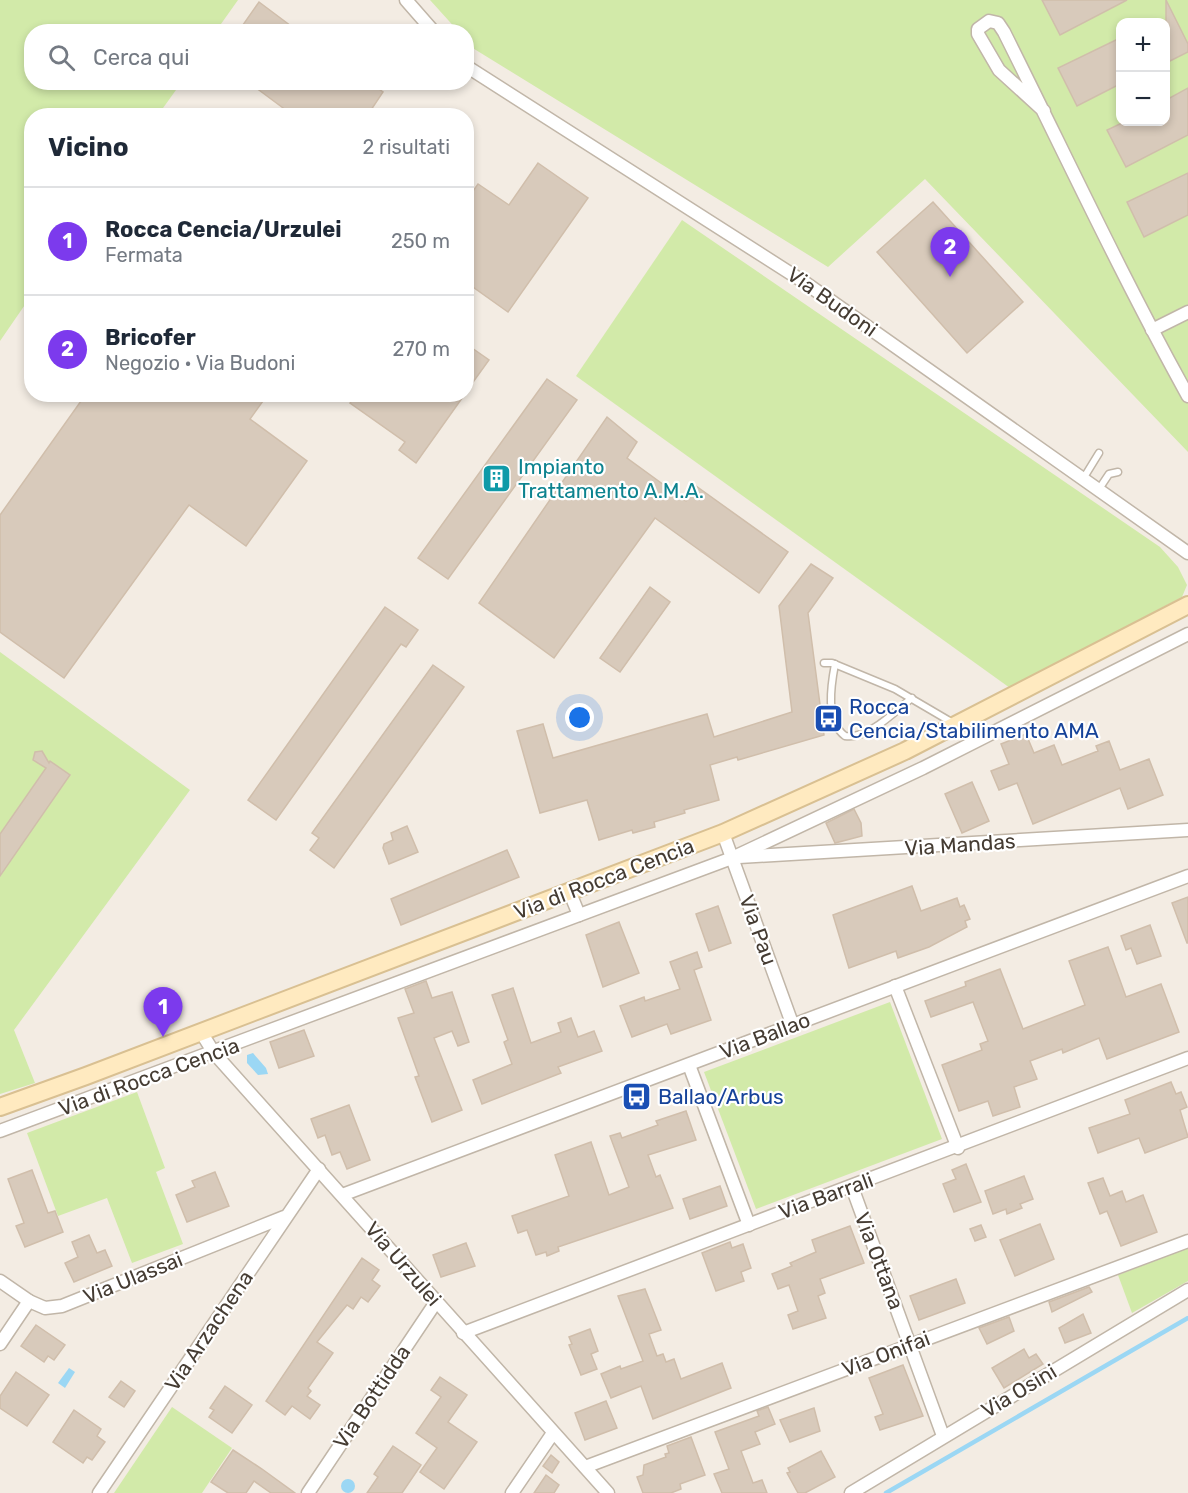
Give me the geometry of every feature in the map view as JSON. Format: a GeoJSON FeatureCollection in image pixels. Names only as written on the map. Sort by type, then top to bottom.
{"type":"FeatureCollection","features":[{"type":"Feature","properties":{"kind":"main road","name":"Via di Rocca Cencia"},"geometry":{"type":"LineString","coordinates":[[0,1107],[570,893],[723,833],[866,770],[1188,605]]}},
{"type":"Feature","properties":{"kind":"street"},"geometry":{"type":"LineString","coordinates":[[406,0],[427,24]]}},
{"type":"Feature","properties":{"kind":"street"},"geometry":{"type":"LineString","coordinates":[[1044,111],[999,70],[978,34],[980,26],[989,21],[998,23],[1044,111],[1152,330],[1188,396]]}},
{"type":"Feature","properties":{"kind":"street","name":"Via Budoni"},"geometry":{"type":"LineString","coordinates":[[474,71],[804,282],[1188,553]]}},
{"type":"Feature","properties":{"kind":"street"},"geometry":{"type":"LineString","coordinates":[[1152,330],[1188,312]]}},
{"type":"Feature","properties":{"kind":"street","name":"Via di Rocca Cencia"},"geometry":{"type":"LineString","coordinates":[[0,1131],[732,858],[934,762],[1188,634]]}},
{"type":"Feature","properties":{"kind":"street","name":"Via Mandas"},"geometry":{"type":"LineString","coordinates":[[732,858],[1188,830]]}},
{"type":"Feature","properties":{"kind":"street","name":"Via Pau"},"geometry":{"type":"LineString","coordinates":[[723,833],[793,1026]]}},
{"type":"Feature","properties":{"kind":"street","name":"Via Ballao"},"geometry":{"type":"LineString","coordinates":[[342,1195],[1188,876]]}},
{"type":"Feature","properties":{"kind":"street"},"geometry":{"type":"LineString","coordinates":[[570,893],[579,915]]}},
{"type":"Feature","properties":{"kind":"street"},"geometry":{"type":"LineString","coordinates":[[896,986],[958,1148]]}},
{"type":"Feature","properties":{"kind":"street","name":"Via Urzulei"},"geometry":{"type":"LineString","coordinates":[[201,1032],[214,1053],[608,1493]]}},
{"type":"Feature","properties":{"kind":"street","name":"Via Barrali"},"geometry":{"type":"LineString","coordinates":[[463,1333],[958,1148],[1188,1058]]}},
{"type":"Feature","properties":{"kind":"street"},"geometry":{"type":"LineString","coordinates":[[689,1065],[749,1225]]}},
{"type":"Feature","properties":{"kind":"street","name":"Via Arzachena"},"geometry":{"type":"LineString","coordinates":[[99,1493],[319,1169]]}},
{"type":"Feature","properties":{"kind":"street","name":"Via Ottana"},"geometry":{"type":"LineString","coordinates":[[852,1187],[943,1436]]}},
{"type":"Feature","properties":{"kind":"street","name":"Via Ulassai"},"geometry":{"type":"LineString","coordinates":[[29,1301],[45,1308],[62,1306],[285,1217]]}},
{"type":"Feature","properties":{"kind":"street","name":"Via Onifai"},"geometry":{"type":"LineString","coordinates":[[585,1467],[1188,1241]]}},
{"type":"Feature","properties":{"kind":"street"},"geometry":{"type":"LineString","coordinates":[[0,1281],[29,1301],[0,1344]]}},
{"type":"Feature","properties":{"kind":"street","name":"Via Osini"},"geometry":{"type":"LineString","coordinates":[[851,1493],[1188,1290]]}},
{"type":"Feature","properties":{"kind":"street","name":"Via Bottidda"},"geometry":{"type":"LineString","coordinates":[[308,1493],[436,1302]]}},
{"type":"Feature","properties":{"kind":"street"},"geometry":{"type":"LineString","coordinates":[[512,1493],[553,1432]]}},
{"type":"Feature","properties":{"kind":"lane"},"geometry":{"type":"LineString","coordinates":[[1083,479],[1099,453]]}},
{"type":"Feature","properties":{"kind":"lane"},"geometry":{"type":"LineString","coordinates":[[1099,489],[1109,474],[1118,472]]}},
{"type":"Feature","properties":{"kind":"lane"},"geometry":{"type":"LineString","coordinates":[[824,663],[835,664],[912,698],[956,725]]}},
{"type":"Feature","properties":{"kind":"lane"},"geometry":{"type":"LineString","coordinates":[[835,664],[831,690],[834,719],[845,736],[851,737],[867,730],[912,698]]}},
{"type":"Feature","properties":{"kind":"green space"},"geometry":{"type":"Polygon","coordinates":[[[0,0],[238,0],[221,24],[24,24],[24,90],[176,90],[163,108],[24,108],[24,306],[0,341],[0,0]]]}},
{"type":"Feature","properties":{"kind":"green space"},"geometry":{"type":"Polygon","coordinates":[[[430,0],[1188,0],[1188,452],[925,179],[828,267],[474,49],[474,24],[452,24],[430,0]]]}},
{"type":"Feature","properties":{"kind":"green space"},"geometry":{"type":"Polygon","coordinates":[[[682,220],[1160,547],[1178,567],[1187,585],[1182,597],[1010,688],[576,376],[682,220]]]}},
{"type":"Feature","properties":{"kind":"green space"},"geometry":{"type":"Polygon","coordinates":[[[0,652],[190,790],[14,1030],[35,1083],[0,1094],[0,652]]]}},
{"type":"Feature","properties":{"kind":"green space"},"geometry":{"type":"Polygon","coordinates":[[[890,1002],[942,1139],[756,1209],[704,1072],[890,1002]]]}},
{"type":"Feature","properties":{"kind":"green space"},"geometry":{"type":"Polygon","coordinates":[[[137,1092],[165,1168],[156,1172],[183,1244],[132,1263],[107,1198],[58,1216],[27,1133],[137,1092]]]}},
{"type":"Feature","properties":{"kind":"green space"},"geometry":{"type":"Polygon","coordinates":[[[1188,1248],[1188,1281],[1132,1313],[1118,1275],[1188,1248]]]}},
{"type":"Feature","properties":{"kind":"green space"},"geometry":{"type":"Polygon","coordinates":[[[172,1407],[232,1448],[202,1493],[114,1493],[172,1407]]]}},
{"type":"Feature","properties":{"kind":"water"},"geometry":{"type":"Polygon","coordinates":[[[253,1053],[266,1068],[268,1074],[258,1075],[247,1063],[247,1055],[253,1053]]]}},
{"type":"Feature","properties":{"kind":"water"},"geometry":{"type":"Polygon","coordinates":[[[69,1368],[75,1372],[65,1388],[58,1383],[69,1368]]]}},
{"type":"Feature","properties":{"kind":"water"},"geometry":{"type":"Polygon","coordinates":[[[348,1479],[353,1481],[355,1486],[353,1491],[348,1493],[343,1491],[341,1486],[343,1481],[348,1479]]]}},
{"type":"Feature","properties":{"kind":"building"},"geometry":{"type":"Polygon","coordinates":[[[1042,0],[1127,0],[1060,35],[1042,0]]]}},
{"type":"Feature","properties":{"kind":"building"},"geometry":{"type":"Polygon","coordinates":[[[1166,0],[1188,44],[1188,52],[1170,61],[1170,18],[1166,18],[1166,0]]]}},
{"type":"Feature","properties":{"kind":"building"},"geometry":{"type":"Polygon","coordinates":[[[259,2],[288,24],[244,24],[259,2]]]}},
{"type":"Feature","properties":{"kind":"building"},"geometry":{"type":"Polygon","coordinates":[[[1116,40],[1116,86],[1077,106],[1058,68],[1116,40]]]}},
{"type":"Feature","properties":{"kind":"building"},"geometry":{"type":"Polygon","coordinates":[[[1188,88],[1188,135],[1126,167],[1107,130],[1116,126],[1170,126],[1170,98],[1188,88]]]}},
{"type":"Feature","properties":{"kind":"building"},"geometry":{"type":"Polygon","coordinates":[[[259,90],[380,90],[383,92],[372,108],[283,108],[259,90]]]}},
{"type":"Feature","properties":{"kind":"building"},"geometry":{"type":"Polygon","coordinates":[[[538,163],[588,198],[508,312],[474,288],[474,190],[478,184],[509,205],[538,163]]]}},
{"type":"Feature","properties":{"kind":"building"},"geometry":{"type":"Polygon","coordinates":[[[1188,173],[1188,215],[1144,237],[1127,202],[1188,173]]]}},
{"type":"Feature","properties":{"kind":"building"},"geometry":{"type":"Polygon","coordinates":[[[933,202],[1023,302],[967,353],[877,252],[933,202]]]}},
{"type":"Feature","properties":{"kind":"building"},"geometry":{"type":"Polygon","coordinates":[[[474,349],[489,360],[474,381],[474,349]]]}},
{"type":"Feature","properties":{"kind":"building","name":"Impianto Trattamento A.M.A."},"geometry":{"type":"Polygon","coordinates":[[[547,379],[577,400],[448,579],[418,558],[547,379]]]}},
{"type":"Feature","properties":{"kind":"building"},"geometry":{"type":"Polygon","coordinates":[[[80,402],[262,402],[250,419],[307,461],[246,546],[189,505],[64,678],[0,632],[0,515],[80,402]]]}},
{"type":"Feature","properties":{"kind":"building"},"geometry":{"type":"Polygon","coordinates":[[[459,402],[416,463],[399,450],[405,442],[350,403],[459,402]]]}},
{"type":"Feature","properties":{"kind":"building"},"geometry":{"type":"Polygon","coordinates":[[[607,417],[637,442],[627,458],[686,501],[696,486],[788,552],[759,593],[655,518],[554,658],[479,603],[607,417]]]}},
{"type":"Feature","properties":{"kind":"building"},"geometry":{"type":"Polygon","coordinates":[[[811,564],[833,578],[808,613],[824,735],[738,760],[737,757],[710,765],[719,800],[654,822],[655,827],[633,833],[632,830],[599,840],[587,800],[540,813],[517,731],[543,724],[553,758],[707,714],[714,737],[792,712],[779,606],[811,564]]]}},
{"type":"Feature","properties":{"kind":"building"},"geometry":{"type":"Polygon","coordinates":[[[650,587],[670,602],[620,672],[600,658],[650,587]]]}},
{"type":"Feature","properties":{"kind":"building"},"geometry":{"type":"Polygon","coordinates":[[[385,607],[418,630],[406,647],[401,644],[276,820],[248,800],[385,607]]]}},
{"type":"Feature","properties":{"kind":"building"},"geometry":{"type":"Polygon","coordinates":[[[433,665],[464,687],[334,868],[310,850],[319,838],[312,833],[433,665]]]}},
{"type":"Feature","properties":{"kind":"building"},"geometry":{"type":"Polygon","coordinates":[[[1026,734],[1034,753],[1054,745],[1062,765],[1098,751],[1096,746],[1109,741],[1120,770],[1149,759],[1163,795],[1128,809],[1120,788],[1033,824],[1017,783],[999,790],[991,771],[1009,764],[1001,744],[1026,734]]]}},
{"type":"Feature","properties":{"kind":"building"},"geometry":{"type":"Polygon","coordinates":[[[42,751],[49,763],[50,761],[70,775],[0,876],[0,834],[46,768],[33,760],[35,752],[42,751]]]}},
{"type":"Feature","properties":{"kind":"building"},"geometry":{"type":"Polygon","coordinates":[[[972,782],[989,821],[962,833],[945,794],[972,782]]]}},
{"type":"Feature","properties":{"kind":"building"},"geometry":{"type":"Polygon","coordinates":[[[854,809],[861,823],[862,836],[835,843],[826,823],[854,809]]]}},
{"type":"Feature","properties":{"kind":"building"},"geometry":{"type":"Polygon","coordinates":[[[407,826],[418,852],[389,864],[383,848],[384,844],[393,840],[391,833],[407,826]]]}},
{"type":"Feature","properties":{"kind":"building"},"geometry":{"type":"Polygon","coordinates":[[[507,850],[519,877],[401,925],[391,899],[507,850]]]}},
{"type":"Feature","properties":{"kind":"building"},"geometry":{"type":"Polygon","coordinates":[[[912,886],[921,911],[957,898],[960,907],[964,905],[970,919],[965,921],[967,927],[929,947],[898,958],[896,951],[849,968],[833,915],[912,886]]]}},
{"type":"Feature","properties":{"kind":"building"},"geometry":{"type":"Polygon","coordinates":[[[1188,897],[1188,943],[1187,943],[1172,903],[1188,897]]]}},
{"type":"Feature","properties":{"kind":"building"},"geometry":{"type":"Polygon","coordinates":[[[718,906],[731,943],[709,951],[696,914],[718,906]]]}},
{"type":"Feature","properties":{"kind":"building"},"geometry":{"type":"Polygon","coordinates":[[[619,922],[639,973],[603,987],[586,935],[619,922]]]}},
{"type":"Feature","properties":{"kind":"building"},"geometry":{"type":"Polygon","coordinates":[[[1150,925],[1161,956],[1137,964],[1131,948],[1126,950],[1121,936],[1150,925]]]}},
{"type":"Feature","properties":{"kind":"building"},"geometry":{"type":"Polygon","coordinates":[[[1108,947],[1126,997],[1161,984],[1179,1032],[1107,1059],[1099,1038],[1063,1053],[1062,1049],[1030,1061],[1037,1079],[1014,1087],[1020,1107],[993,1116],[988,1101],[959,1111],[942,1065],[982,1050],[980,1044],[988,1041],[973,1002],[931,1017],[925,1001],[966,986],[965,982],[1000,969],[1023,1029],[1085,1005],[1069,961],[1108,947]]]}},
{"type":"Feature","properties":{"kind":"building"},"geometry":{"type":"Polygon","coordinates":[[[697,952],[702,967],[694,970],[711,1020],[671,1034],[667,1024],[632,1037],[620,1006],[644,997],[645,1001],[680,989],[670,962],[697,952]]]}},
{"type":"Feature","properties":{"kind":"building"},"geometry":{"type":"Polygon","coordinates":[[[426,981],[432,998],[452,992],[469,1042],[458,1046],[452,1031],[434,1038],[462,1110],[432,1122],[415,1077],[419,1076],[398,1018],[414,1013],[405,989],[426,981]]]}},
{"type":"Feature","properties":{"kind":"building"},"geometry":{"type":"Polygon","coordinates":[[[513,988],[531,1043],[561,1032],[558,1023],[571,1018],[578,1037],[594,1031],[602,1051],[558,1067],[561,1073],[482,1104],[473,1080],[512,1064],[504,1042],[508,1040],[492,995],[513,988]]]}},
{"type":"Feature","properties":{"kind":"building"},"geometry":{"type":"Polygon","coordinates":[[[304,1030],[314,1056],[279,1068],[270,1042],[304,1030]]]}},
{"type":"Feature","properties":{"kind":"building"},"geometry":{"type":"Polygon","coordinates":[[[1171,1082],[1176,1094],[1181,1092],[1187,1107],[1180,1110],[1188,1137],[1145,1153],[1139,1138],[1098,1153],[1089,1128],[1130,1114],[1125,1100],[1171,1082]]]}},
{"type":"Feature","properties":{"kind":"building"},"geometry":{"type":"Polygon","coordinates":[[[349,1105],[370,1160],[347,1169],[340,1152],[332,1155],[325,1135],[318,1138],[311,1119],[349,1105]]]}},
{"type":"Feature","properties":{"kind":"building"},"geometry":{"type":"Polygon","coordinates":[[[686,1111],[696,1140],[648,1155],[656,1177],[660,1175],[673,1208],[558,1247],[559,1251],[547,1256],[546,1252],[536,1255],[527,1230],[518,1233],[512,1216],[569,1196],[555,1155],[591,1142],[609,1195],[629,1187],[610,1136],[620,1133],[622,1138],[658,1125],[656,1121],[686,1111]]]}},
{"type":"Feature","properties":{"kind":"building"},"geometry":{"type":"Polygon","coordinates":[[[966,1164],[981,1202],[954,1212],[943,1184],[956,1179],[952,1170],[966,1164]]]}},
{"type":"Feature","properties":{"kind":"building"},"geometry":{"type":"Polygon","coordinates":[[[32,1170],[48,1213],[55,1211],[63,1232],[25,1247],[16,1226],[24,1223],[8,1179],[32,1170]]]}},
{"type":"Feature","properties":{"kind":"building"},"geometry":{"type":"Polygon","coordinates":[[[215,1172],[229,1206],[187,1222],[176,1195],[195,1187],[192,1181],[215,1172]]]}},
{"type":"Feature","properties":{"kind":"building"},"geometry":{"type":"Polygon","coordinates":[[[1024,1176],[1033,1199],[1020,1204],[1022,1208],[1007,1214],[1006,1209],[993,1214],[985,1191],[1024,1176]]]}},
{"type":"Feature","properties":{"kind":"building"},"geometry":{"type":"Polygon","coordinates":[[[1103,1178],[1110,1196],[1122,1191],[1126,1202],[1143,1195],[1157,1232],[1121,1246],[1107,1211],[1100,1214],[1088,1183],[1103,1178]]]}},
{"type":"Feature","properties":{"kind":"building"},"geometry":{"type":"Polygon","coordinates":[[[720,1186],[727,1206],[690,1219],[683,1199],[720,1186]]]}},
{"type":"Feature","properties":{"kind":"building"},"geometry":{"type":"Polygon","coordinates":[[[1040,1224],[1054,1259],[1015,1276],[1000,1240],[1040,1224]]]}},
{"type":"Feature","properties":{"kind":"building"},"geometry":{"type":"Polygon","coordinates":[[[981,1225],[986,1237],[975,1241],[970,1229],[981,1225]]]}},
{"type":"Feature","properties":{"kind":"building"},"geometry":{"type":"Polygon","coordinates":[[[850,1226],[864,1263],[820,1279],[825,1293],[818,1296],[826,1318],[793,1329],[788,1315],[798,1311],[789,1285],[778,1289],[772,1274],[816,1252],[812,1240],[850,1226]]]}},
{"type":"Feature","properties":{"kind":"building"},"geometry":{"type":"Polygon","coordinates":[[[89,1235],[97,1253],[105,1250],[112,1266],[74,1282],[65,1263],[78,1257],[72,1242],[89,1235]]]}},
{"type":"Feature","properties":{"kind":"building"},"geometry":{"type":"Polygon","coordinates":[[[730,1242],[732,1248],[743,1244],[751,1268],[741,1272],[744,1281],[716,1291],[702,1253],[730,1242]]]}},
{"type":"Feature","properties":{"kind":"building"},"geometry":{"type":"Polygon","coordinates":[[[466,1243],[475,1266],[441,1277],[433,1255],[466,1243]]]}},
{"type":"Feature","properties":{"kind":"building"},"geometry":{"type":"Polygon","coordinates":[[[362,1258],[379,1270],[372,1280],[380,1286],[368,1302],[361,1297],[353,1309],[347,1305],[317,1342],[333,1353],[308,1388],[311,1391],[307,1396],[320,1405],[310,1419],[292,1406],[285,1415],[266,1401],[362,1258]]]}},
{"type":"Feature","properties":{"kind":"building"},"geometry":{"type":"Polygon","coordinates":[[[956,1279],[965,1303],[919,1320],[910,1296],[956,1279]]]}},
{"type":"Feature","properties":{"kind":"building"},"geometry":{"type":"Polygon","coordinates":[[[1089,1287],[1092,1292],[1052,1312],[1049,1302],[1089,1287]]]}},
{"type":"Feature","properties":{"kind":"building"},"geometry":{"type":"Polygon","coordinates":[[[645,1289],[661,1330],[649,1334],[657,1356],[663,1354],[666,1362],[674,1359],[681,1379],[722,1363],[731,1388],[653,1419],[641,1386],[611,1398],[601,1374],[620,1366],[621,1369],[643,1361],[618,1296],[645,1289]]]}},
{"type":"Feature","properties":{"kind":"building"},"geometry":{"type":"Polygon","coordinates":[[[1083,1314],[1091,1333],[1065,1343],[1059,1328],[1083,1314]]]}},
{"type":"Feature","properties":{"kind":"building"},"geometry":{"type":"Polygon","coordinates":[[[1009,1317],[1014,1331],[987,1344],[979,1328],[1009,1317]]]}},
{"type":"Feature","properties":{"kind":"building"},"geometry":{"type":"Polygon","coordinates":[[[36,1325],[65,1345],[54,1360],[48,1356],[44,1362],[21,1346],[36,1325]]]}},
{"type":"Feature","properties":{"kind":"building"},"geometry":{"type":"Polygon","coordinates":[[[590,1329],[598,1351],[591,1354],[597,1369],[581,1375],[569,1345],[572,1344],[569,1337],[590,1329]]]}},
{"type":"Feature","properties":{"kind":"building"},"geometry":{"type":"Polygon","coordinates":[[[1024,1349],[1029,1358],[1036,1354],[1043,1364],[1004,1388],[992,1368],[1024,1349]]]}},
{"type":"Feature","properties":{"kind":"building"},"geometry":{"type":"Polygon","coordinates":[[[903,1365],[923,1416],[880,1430],[875,1417],[883,1414],[869,1378],[903,1365]]]}},
{"type":"Feature","properties":{"kind":"building"},"geometry":{"type":"Polygon","coordinates":[[[16,1372],[49,1395],[27,1426],[0,1408],[0,1396],[16,1372]]]}},
{"type":"Feature","properties":{"kind":"building"},"geometry":{"type":"Polygon","coordinates":[[[440,1377],[467,1395],[448,1422],[477,1442],[444,1489],[420,1472],[437,1448],[416,1433],[441,1397],[431,1390],[440,1377]]]}},
{"type":"Feature","properties":{"kind":"building"},"geometry":{"type":"Polygon","coordinates":[[[121,1381],[135,1391],[124,1407],[109,1397],[121,1381]]]}},
{"type":"Feature","properties":{"kind":"building"},"geometry":{"type":"Polygon","coordinates":[[[225,1386],[252,1405],[232,1433],[209,1417],[214,1410],[210,1408],[225,1386]]]}},
{"type":"Feature","properties":{"kind":"building"},"geometry":{"type":"Polygon","coordinates":[[[606,1401],[617,1428],[585,1440],[575,1413],[606,1401]]]}},
{"type":"Feature","properties":{"kind":"building"},"geometry":{"type":"Polygon","coordinates":[[[768,1407],[775,1424],[755,1432],[760,1444],[741,1451],[753,1483],[762,1480],[767,1493],[722,1493],[714,1474],[729,1469],[715,1432],[759,1416],[757,1411],[768,1407]]]}},
{"type":"Feature","properties":{"kind":"building"},"geometry":{"type":"Polygon","coordinates":[[[814,1408],[820,1431],[790,1442],[780,1420],[814,1408]]]}},
{"type":"Feature","properties":{"kind":"building"},"geometry":{"type":"Polygon","coordinates":[[[74,1410],[101,1429],[97,1436],[105,1442],[92,1460],[87,1457],[83,1463],[53,1442],[74,1410]]]}},
{"type":"Feature","properties":{"kind":"building"},"geometry":{"type":"Polygon","coordinates":[[[691,1437],[705,1475],[680,1484],[681,1489],[671,1493],[643,1493],[637,1477],[643,1475],[644,1465],[666,1457],[665,1454],[669,1453],[667,1446],[691,1437]]]}},
{"type":"Feature","properties":{"kind":"building"},"geometry":{"type":"Polygon","coordinates":[[[393,1446],[421,1465],[402,1493],[367,1493],[378,1477],[374,1474],[393,1446]]]}},
{"type":"Feature","properties":{"kind":"building"},"geometry":{"type":"Polygon","coordinates":[[[233,1450],[295,1493],[271,1493],[254,1481],[246,1493],[228,1493],[211,1482],[233,1450]]]}},
{"type":"Feature","properties":{"kind":"building"},"geometry":{"type":"Polygon","coordinates":[[[821,1451],[835,1477],[805,1493],[798,1493],[787,1473],[790,1472],[788,1468],[821,1451]]]}},
{"type":"Feature","properties":{"kind":"building"},"geometry":{"type":"Polygon","coordinates":[[[551,1455],[559,1462],[552,1473],[543,1466],[551,1455]]]}},
{"type":"Feature","properties":{"kind":"building"},"geometry":{"type":"Polygon","coordinates":[[[546,1475],[559,1485],[554,1493],[534,1493],[546,1475]]]}},
{"type":"Feature","properties":{"kind":"waterway"},"geometry":{"type":"LineString","coordinates":[[886,1493],[1188,1318]]}},
{"type":"Feature","properties":{"kind":"place","name":"Bricofer"},"geometry":{"type":"Point","coordinates":[950,277]}},
{"type":"Feature","properties":{"kind":"place","name":"Impianto Trattamento A.M.A."},"geometry":{"type":"Point","coordinates":[497,479]}},
{"type":"Feature","properties":{"kind":"place","name":"Rocca Cencia/Stabilimento AMA"},"geometry":{"type":"Point","coordinates":[828,719]}},
{"type":"Feature","properties":{"kind":"place","name":"Rocca Cencia/Urzulei"},"geometry":{"type":"Point","coordinates":[163,1037]}},
{"type":"Feature","properties":{"kind":"place","name":"Ballao/Arbus"},"geometry":{"type":"Point","coordinates":[637,1097]}}]}
